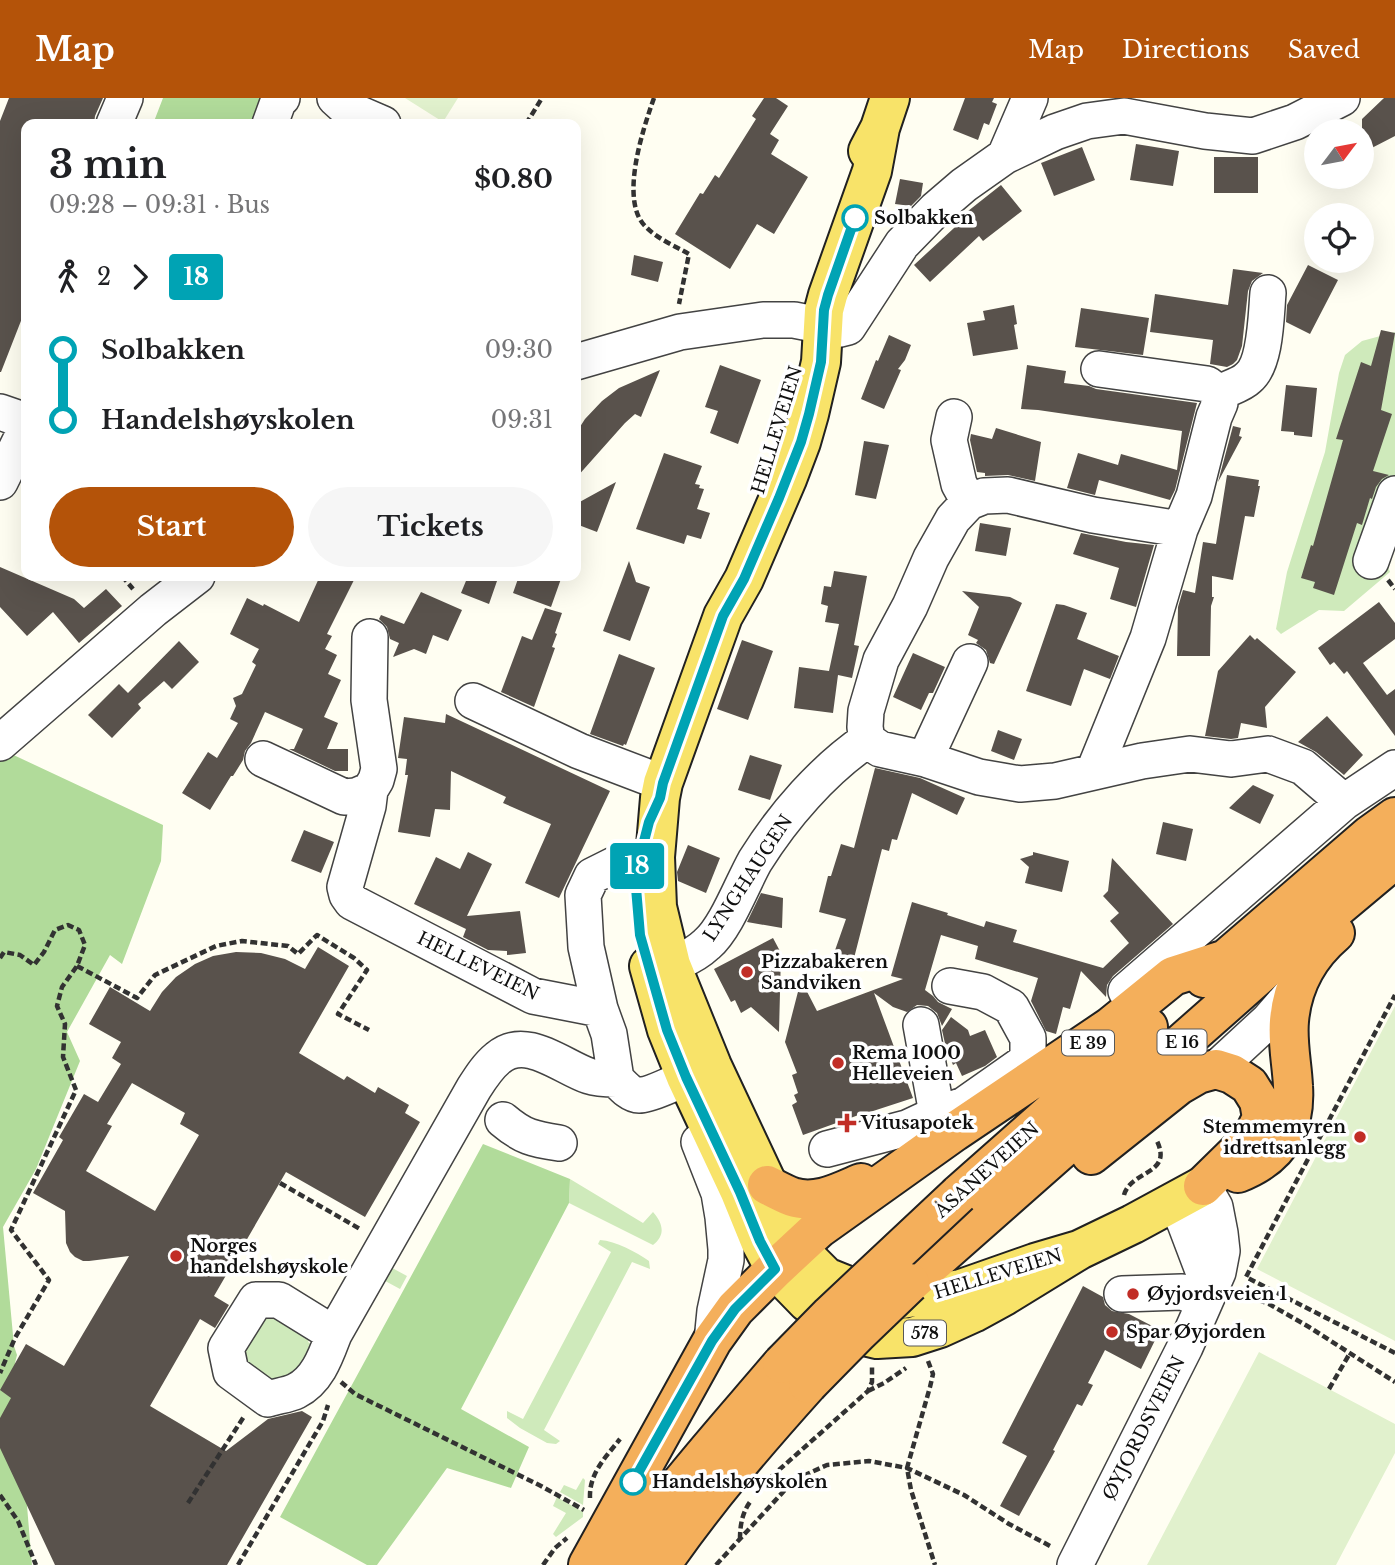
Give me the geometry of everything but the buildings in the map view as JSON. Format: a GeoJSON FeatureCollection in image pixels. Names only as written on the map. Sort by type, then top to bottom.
{"type":"FeatureCollection","features":[{"type":"Feature","properties":{"kind":"highway","name":"ÅSANEVEIEN"},"geometry":{"type":"LineString","coordinates":[[621,1565],[639,1537],[708,1451],[795,1374],[859,1332],[909,1283],[944,1276],[982,1211],[1223,960],[1370,835],[1395,817]]}},
{"type":"Feature","properties":{"kind":"highway","name":"ÅSANEVEIEN"},"geometry":{"type":"LineString","coordinates":[[661,1565],[762,1435],[795,1374],[839,1306],[982,1211],[1386,866]]}},
{"type":"Feature","properties":{"kind":"highway"},"geometry":{"type":"LineString","coordinates":[[1189,1194],[1245,1170],[1273,1152],[1287,1134],[1293,1113],[1289,1021],[1295,990],[1301,974],[1313,956],[1330,937],[1358,914],[1386,866]]}},
{"type":"Feature","properties":{"kind":"highway","name":"E 39"},"geometry":{"type":"LineString","coordinates":[[588,1565],[712,1341],[735,1309],[818,1229],[954,1132],[1110,1027],[1173,976],[1223,960]]}},
{"type":"Feature","properties":{"kind":"highway"},"geometry":{"type":"LineString","coordinates":[[982,1211],[1179,1085],[1198,1074],[1216,1069],[1233,1074],[1248,1085],[1259,1101],[1262,1118],[1252,1138],[1189,1194]]}},
{"type":"Feature","properties":{"kind":"highway","name":"E 39"},"geometry":{"type":"LineString","coordinates":[[767,1185],[793,1197],[814,1200],[861,1182],[881,1184]]}},
{"type":"Feature","properties":{"kind":"main road","name":"HELLEVEIEN"},"geometry":{"type":"LineString","coordinates":[[661,968],[640,935],[635,876],[649,822],[723,616],[730,576],[814,324],[811,289],[861,163],[885,113]]}},
{"type":"Feature","properties":{"kind":"main road","name":"HELLEVEIEN"},"geometry":{"type":"LineString","coordinates":[[661,790],[655,856],[667,1030],[684,1078],[740,1192],[760,1241],[787,1259],[851,1288],[878,1298],[902,1299],[961,1289],[1079,1250],[1189,1194]]}},
{"type":"Feature","properties":{"kind":"main road","name":"HELLEVEIEN"},"geometry":{"type":"LineString","coordinates":[[684,1078],[767,1185],[787,1259]]}},
{"type":"Feature","properties":{"kind":"street"},"geometry":{"type":"LineString","coordinates":[[116,119],[125,98]]}},
{"type":"Feature","properties":{"kind":"street"},"geometry":{"type":"LineString","coordinates":[[140,119],[149,98]]}},
{"type":"Feature","properties":{"kind":"street"},"geometry":{"type":"LineString","coordinates":[[272,119],[282,98]]}},
{"type":"Feature","properties":{"kind":"street"},"geometry":{"type":"LineString","coordinates":[[335,98],[346,108],[371,119]]}},
{"type":"Feature","properties":{"kind":"street"},"geometry":{"type":"LineString","coordinates":[[1005,156],[1030,98]]}},
{"type":"Feature","properties":{"kind":"street"},"geometry":{"type":"LineString","coordinates":[[581,361],[680,332],[763,320],[780,319],[840,330],[848,327],[902,244],[936,209],[1005,156],[1055,132],[1087,121],[1124,116],[1205,131],[1254,136],[1295,121],[1342,98]]}},
{"type":"Feature","properties":{"kind":"street"},"geometry":{"type":"LineString","coordinates":[[1219,393],[1247,379],[1256,370],[1261,353],[1268,293]]}},
{"type":"Feature","properties":{"kind":"street"},"geometry":{"type":"LineString","coordinates":[[1094,771],[1148,638],[1180,529],[1194,496],[1220,403],[1219,393],[1207,384],[1100,369]]}},
{"type":"Feature","properties":{"kind":"street"},"geometry":{"type":"LineString","coordinates":[[0,412],[21,419]]}},
{"type":"Feature","properties":{"kind":"street"},"geometry":{"type":"LineString","coordinates":[[954,416],[949,440],[959,484],[969,502]]}},
{"type":"Feature","properties":{"kind":"street"},"geometry":{"type":"LineString","coordinates":[[0,482],[21,439]]}},
{"type":"Feature","properties":{"kind":"street"},"geometry":{"type":"LineString","coordinates":[[1386,578],[1395,494]]}},
{"type":"Feature","properties":{"kind":"street"},"geometry":{"type":"LineString","coordinates":[[1180,529],[1093,515],[1008,495],[984,496],[969,502],[953,519],[931,558],[910,607],[881,660],[866,711],[867,740],[880,749],[925,759],[979,777],[1020,784],[1055,781],[1142,761],[1189,754],[1231,759],[1268,754],[1303,767],[1344,802]]}},
{"type":"Feature","properties":{"kind":"street"},"geometry":{"type":"LineString","coordinates":[[0,743],[153,610],[191,581]]}},
{"type":"Feature","properties":{"kind":"street","name":"HELLEVEIEN"},"geometry":{"type":"LineString","coordinates":[[370,637],[369,700],[379,769],[370,790],[345,887],[347,895],[352,902],[533,996],[600,1009]]}},
{"type":"Feature","properties":{"kind":"street"},"geometry":{"type":"LineString","coordinates":[[925,759],[970,662]]}},
{"type":"Feature","properties":{"kind":"street"},"geometry":{"type":"LineString","coordinates":[[475,713],[590,768],[661,790]]}},
{"type":"Feature","properties":{"kind":"street","name":"LYNGHAUGEN"},"geometry":{"type":"LineString","coordinates":[[661,968],[687,959],[709,943],[755,861],[786,817],[833,765],[867,740]]}},
{"type":"Feature","properties":{"kind":"street"},"geometry":{"type":"LineString","coordinates":[[263,760],[344,797],[356,796],[370,790]]}},
{"type":"Feature","properties":{"kind":"street"},"geometry":{"type":"LineString","coordinates":[[827,1149],[907,1128],[964,1105],[1092,1019],[1344,802],[1395,768]]}},
{"type":"Feature","properties":{"kind":"street"},"geometry":{"type":"LineString","coordinates":[[639,861],[627,860],[592,876],[583,895],[586,947],[600,1009],[609,1034],[616,1079],[631,1093],[639,1096],[684,1078],[689,1117],[719,1193],[723,1217],[726,1260],[715,1311],[712,1341]]}},
{"type":"Feature","properties":{"kind":"street"},"geometry":{"type":"LineString","coordinates":[[950,986],[983,992],[1011,1007],[1028,1038],[1028,1060]]}},
{"type":"Feature","properties":{"kind":"street"},"geometry":{"type":"LineString","coordinates":[[1216,1069],[1269,1020],[1295,990]]}},
{"type":"Feature","properties":{"kind":"street"},"geometry":{"type":"LineString","coordinates":[[921,1025],[937,1114]]}},
{"type":"Feature","properties":{"kind":"street"},"geometry":{"type":"LineString","coordinates":[[328,1349],[279,1300],[256,1300],[226,1348],[231,1372],[268,1399],[298,1390],[316,1374],[466,1102],[488,1068],[500,1056],[519,1049],[543,1055],[589,1076],[616,1079]]}},
{"type":"Feature","properties":{"kind":"street","name":"ØYJORDSVEIEN"},"geometry":{"type":"LineString","coordinates":[[1076,1562],[1185,1346],[1217,1272],[1222,1251],[1215,1207],[1189,1194]]}},
{"type":"Feature","properties":{"kind":"street"},"geometry":{"type":"LineString","coordinates":[[1122,1294],[1207,1294]]}},
{"type":"Feature","properties":{"kind":"path"},"geometry":{"type":"LineString","coordinates":[[529,119],[542,98]]}},
{"type":"Feature","properties":{"kind":"path"},"geometry":{"type":"LineString","coordinates":[[654,98],[636,163],[634,201],[637,214],[648,229],[689,254],[678,311],[680,332]]}},
{"type":"Feature","properties":{"kind":"path"},"geometry":{"type":"LineString","coordinates":[[0,958],[4,952],[20,955],[34,965],[55,930],[68,925],[79,930],[85,944],[77,966],[62,987],[57,1006],[65,1024],[63,1057],[76,1090],[11,1230],[49,1280],[15,1338],[0,1373]]}},
{"type":"Feature","properties":{"kind":"path"},"geometry":{"type":"LineString","coordinates":[[77,966],[137,998],[155,975],[216,946],[242,941],[288,946],[298,954],[317,934],[354,958],[367,970],[338,1014],[369,1030]]}},
{"type":"Feature","properties":{"kind":"path"},"geometry":{"type":"LineString","coordinates":[[1317,1142],[1395,995]]}},
{"type":"Feature","properties":{"kind":"path"},"geometry":{"type":"LineString","coordinates":[[1124,1197],[1129,1185],[1159,1163],[1161,1156],[1157,1141]]}},
{"type":"Feature","properties":{"kind":"path"},"geometry":{"type":"LineString","coordinates":[[1311,1154],[1246,1277],[1395,1353]]}},
{"type":"Feature","properties":{"kind":"path"},"geometry":{"type":"LineString","coordinates":[[280,1183],[386,1243]]}},
{"type":"Feature","properties":{"kind":"path"},"geometry":{"type":"LineString","coordinates":[[1207,1294],[1242,1292],[1269,1304],[1395,1382]]}},
{"type":"Feature","properties":{"kind":"path"},"geometry":{"type":"LineString","coordinates":[[328,1349],[355,1394],[591,1512]]}},
{"type":"Feature","properties":{"kind":"path"},"geometry":{"type":"LineString","coordinates":[[238,1565],[323,1421],[332,1391],[328,1349]]}},
{"type":"Feature","properties":{"kind":"path"},"geometry":{"type":"LineString","coordinates":[[1329,1389],[1350,1353]]}},
{"type":"Feature","properties":{"kind":"path"},"geometry":{"type":"LineString","coordinates":[[925,1357],[933,1374],[907,1468],[911,1490],[935,1565]]}},
{"type":"Feature","properties":{"kind":"path"},"geometry":{"type":"LineString","coordinates":[[868,1391],[872,1382],[872,1358]]}},
{"type":"Feature","properties":{"kind":"path"},"geometry":{"type":"LineString","coordinates":[[764,1484],[868,1391],[897,1375],[913,1361]]}},
{"type":"Feature","properties":{"kind":"path"},"geometry":{"type":"LineString","coordinates":[[188,1503],[259,1393]]}},
{"type":"Feature","properties":{"kind":"path"},"geometry":{"type":"LineString","coordinates":[[716,1565],[794,1480],[827,1465],[870,1461],[907,1468],[964,1495],[1076,1562]]}},
{"type":"Feature","properties":{"kind":"path"},"geometry":{"type":"LineString","coordinates":[[0,1495],[18,1521],[36,1565]]}},
{"type":"Feature","properties":{"kind":"path"},"geometry":{"type":"LineString","coordinates":[[740,1539],[740,1526],[751,1500]]}},
{"type":"Feature","properties":{"kind":"green space"},"geometry":{"type":"Polygon","coordinates":[[[163,98],[270,98],[261,119],[155,119],[163,98]]]}},
{"type":"Feature","properties":{"kind":"green space"},"geometry":{"type":"Polygon","coordinates":[[[405,98],[458,98],[445,119],[438,119],[405,98]]]}},
{"type":"Feature","properties":{"kind":"green space"},"geometry":{"type":"Polygon","coordinates":[[[1395,332],[1395,477],[1378,538],[1390,572],[1344,611],[1319,610],[1281,634],[1276,629],[1287,572],[1325,452],[1339,373],[1345,355],[1362,341],[1395,332]]]}},
{"type":"Feature","properties":{"kind":"green space"},"geometry":{"type":"Polygon","coordinates":[[[5,751],[163,825],[161,861],[122,964],[110,955],[67,1032],[80,1061],[36,1169],[3,1227],[17,1355],[15,1363],[32,1565],[0,1565],[0,755],[5,751]]]}},
{"type":"Feature","properties":{"kind":"green space","name":"Stemmemyren idrettsanlegg"},"geometry":{"type":"Polygon","coordinates":[[[1395,1006],[1395,1341],[1257,1269],[1395,1006]]]}},
{"type":"Feature","properties":{"kind":"green space"},"geometry":{"type":"Polygon","coordinates":[[[483,1144],[570,1179],[569,1203],[461,1409],[529,1447],[511,1488],[447,1468],[377,1565],[367,1565],[280,1517],[483,1144]]]}},
{"type":"Feature","properties":{"kind":"green space"},"geometry":{"type":"Polygon","coordinates":[[[570,1179],[643,1223],[653,1212],[661,1225],[660,1237],[653,1245],[569,1203],[570,1179]]]}},
{"type":"Feature","properties":{"kind":"green space"},"geometry":{"type":"Polygon","coordinates":[[[600,1240],[638,1254],[649,1261],[650,1269],[632,1262],[544,1430],[560,1441],[556,1444],[547,1443],[507,1418],[507,1411],[523,1419],[611,1252],[598,1244],[600,1240]]]}},
{"type":"Feature","properties":{"kind":"green space"},"geometry":{"type":"Polygon","coordinates":[[[383,1263],[407,1276],[400,1289],[376,1276],[383,1263]]]}},
{"type":"Feature","properties":{"kind":"green space"},"geometry":{"type":"Polygon","coordinates":[[[275,1309],[313,1332],[308,1342],[313,1345],[290,1384],[270,1385],[241,1366],[239,1342],[275,1309]]]}},
{"type":"Feature","properties":{"kind":"green space"},"geometry":{"type":"Polygon","coordinates":[[[1259,1352],[1395,1424],[1395,1453],[1336,1565],[1147,1565],[1259,1352]]]}},
{"type":"Feature","properties":{"kind":"green space"},"geometry":{"type":"Polygon","coordinates":[[[583,1478],[583,1505],[560,1492],[564,1485],[576,1490],[583,1478]]]}},
{"type":"Feature","properties":{"kind":"green space"},"geometry":{"type":"Polygon","coordinates":[[[557,1497],[583,1512],[583,1517],[556,1537],[553,1534],[566,1513],[553,1506],[557,1497]]]}},
{"type":"Feature","properties":{"kind":"bus line","name":"18"},"geometry":{"type":"LineString","coordinates":[[633,1482],[712,1341],[735,1309],[775,1269],[760,1241],[667,1030],[640,935],[635,876],[649,822],[660,798],[723,616],[744,579],[801,442],[821,362],[824,310],[855,218]]}},
{"type":"Feature","properties":{"kind":"place","name":"Solbakken"},"geometry":{"type":"Point","coordinates":[855,218]}},
{"type":"Feature","properties":{"kind":"place","name":"Pizzabakeren Sandviken"},"geometry":{"type":"Point","coordinates":[747,972]}},
{"type":"Feature","properties":{"kind":"place","name":"Rema 1000 Helleveien"},"geometry":{"type":"Point","coordinates":[838,1063]}},
{"type":"Feature","properties":{"kind":"place","name":"Vitusapotek"},"geometry":{"type":"Point","coordinates":[847,1123]}},
{"type":"Feature","properties":{"kind":"place","name":"Stemmemyren idrettsanlegg"},"geometry":{"type":"Point","coordinates":[1360,1137]}},
{"type":"Feature","properties":{"kind":"place","name":"Norges handelshøyskole"},"geometry":{"type":"Point","coordinates":[176,1256]}},
{"type":"Feature","properties":{"kind":"place","name":"Øyjordsveien 1"},"geometry":{"type":"Point","coordinates":[1133,1294]}},
{"type":"Feature","properties":{"kind":"place","name":"Spar Øyjorden"},"geometry":{"type":"Point","coordinates":[1112,1332]}},
{"type":"Feature","properties":{"kind":"place","name":"Handelshøyskolen"},"geometry":{"type":"Point","coordinates":[633,1482]}}]}
